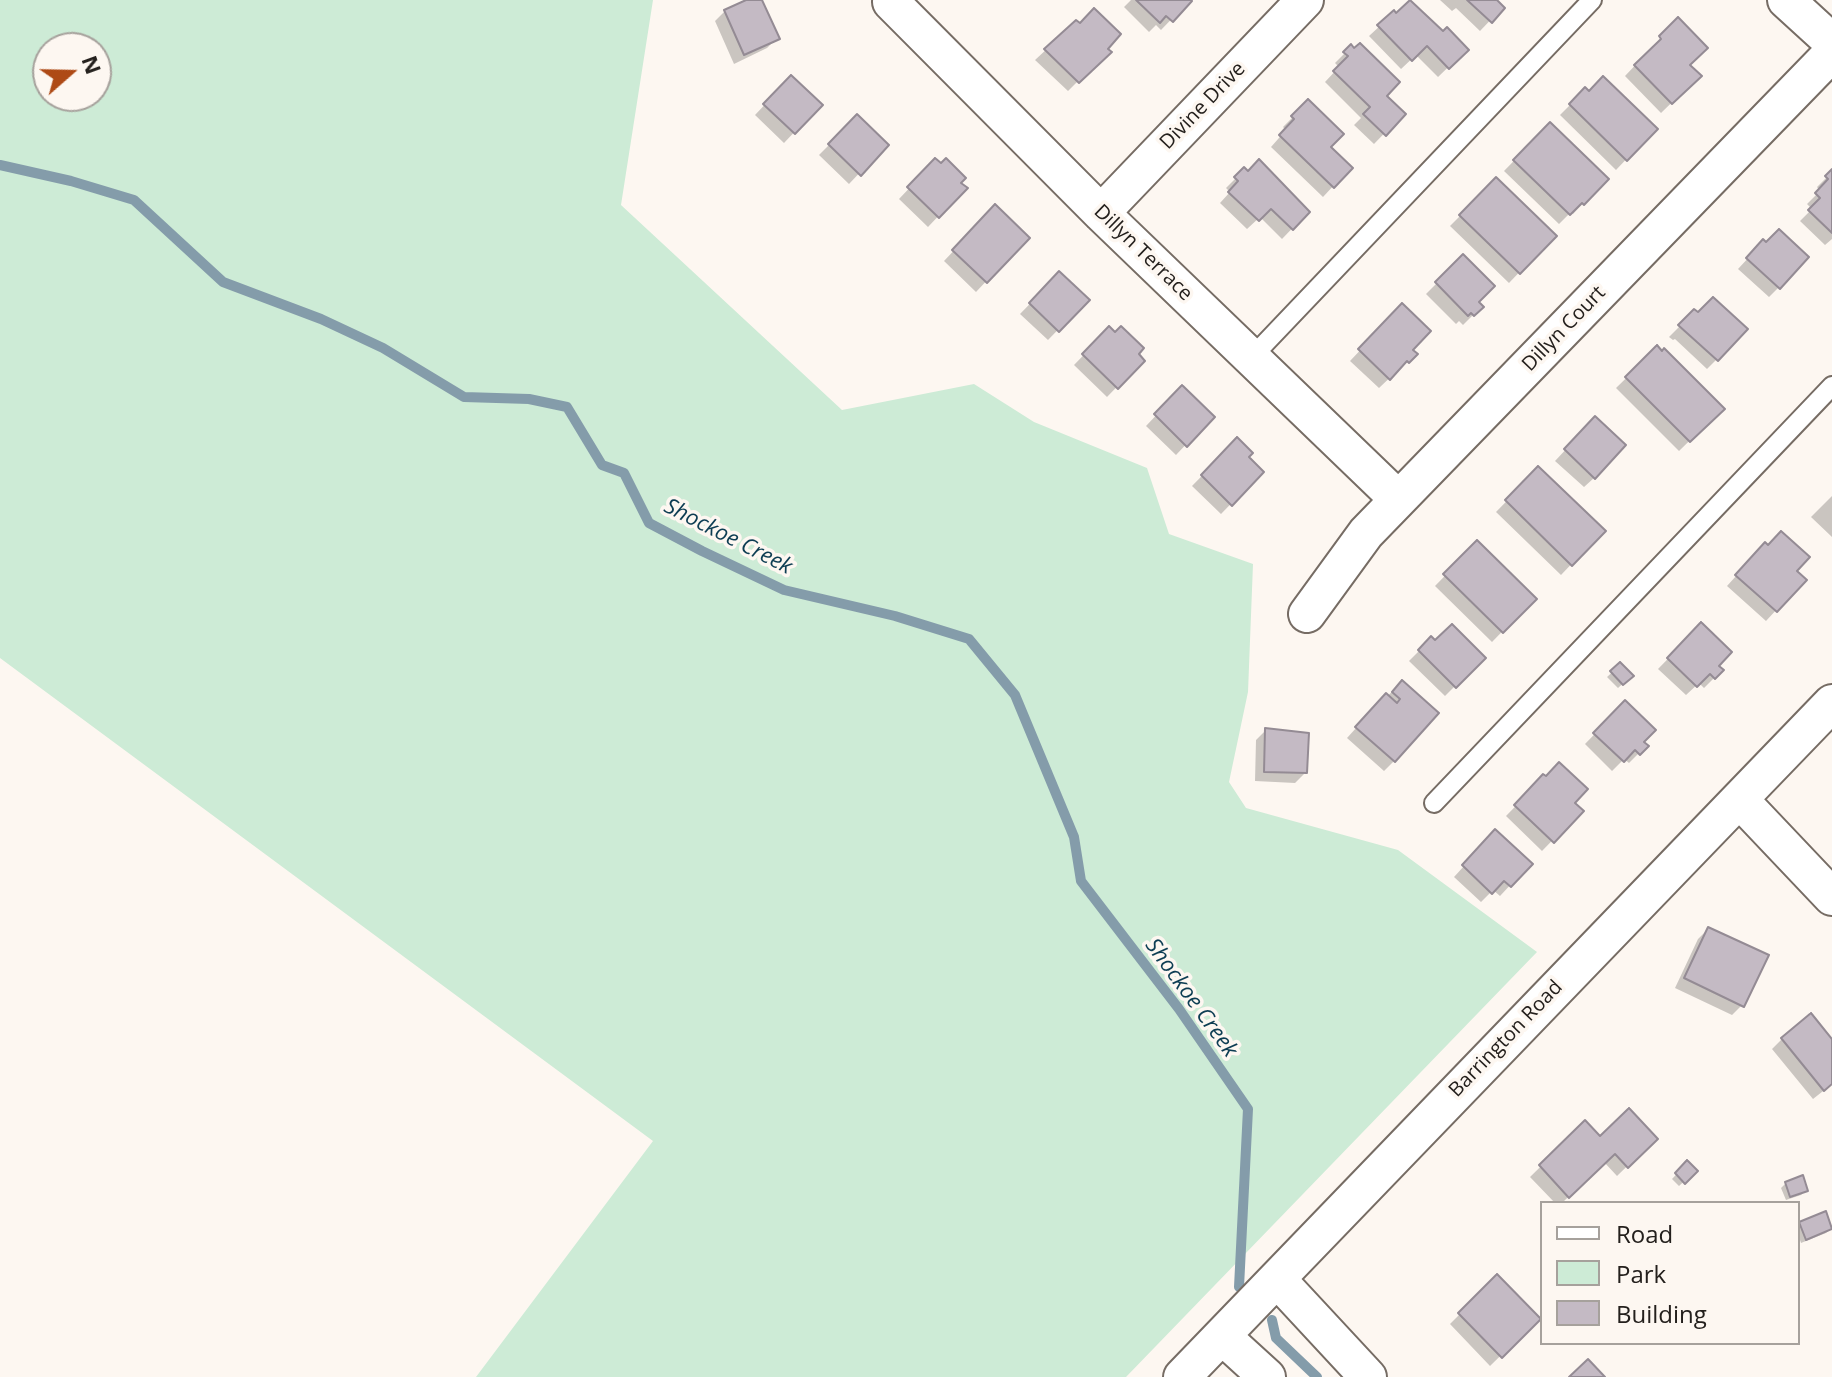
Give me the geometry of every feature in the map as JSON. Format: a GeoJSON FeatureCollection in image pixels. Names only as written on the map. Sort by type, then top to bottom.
{"type":"FeatureCollection","features":[{"type":"Feature","properties":{"kind":"street","name":"Divine Drive"},"geometry":{"type":"LineString","coordinates":[[1101,213],[1305,0]]}},
{"type":"Feature","properties":{"kind":"street"},"geometry":{"type":"LineString","coordinates":[[1786,0],[1832,42]]}},
{"type":"Feature","properties":{"kind":"street","name":"Dillyn Terrace"},"geometry":{"type":"LineString","coordinates":[[891,2],[1101,213],[1398,499]]}},
{"type":"Feature","properties":{"kind":"street","name":"Dillyn Court"},"geometry":{"type":"LineString","coordinates":[[1307,614],[1366,533],[1832,53]]}},
{"type":"Feature","properties":{"kind":"street","name":"Barrington Road"},"geometry":{"type":"LineString","coordinates":[[1182,1377],[1832,703]]}},
{"type":"Feature","properties":{"kind":"street"},"geometry":{"type":"LineString","coordinates":[[1740,800],[1832,897]]}},
{"type":"Feature","properties":{"kind":"street"},"geometry":{"type":"LineString","coordinates":[[1277,1279],[1368,1377]]}},
{"type":"Feature","properties":{"kind":"street"},"geometry":{"type":"LineString","coordinates":[[1222,1336],[1267,1377]]}},
{"type":"Feature","properties":{"kind":"lane"},"geometry":{"type":"LineString","coordinates":[[1251,358],[1592,0]]}},
{"type":"Feature","properties":{"kind":"lane"},"geometry":{"type":"LineString","coordinates":[[1434,803],[1832,386]]}},
{"type":"Feature","properties":{"kind":"green space"},"geometry":{"type":"Polygon","coordinates":[[[0,0],[653,0],[621,205],[842,410],[974,384],[1034,422],[1147,468],[1169,534],[1253,564],[1248,692],[1229,782],[1246,808],[1398,850],[1537,952],[1126,1377],[476,1377],[653,1141],[0,658],[0,0]]]}},
{"type":"Feature","properties":{"kind":"building"},"geometry":{"type":"Polygon","coordinates":[[[746,0],[762,0],[780,39],[744,55],[724,10],[746,0]]]}},
{"type":"Feature","properties":{"kind":"building"},"geometry":{"type":"Polygon","coordinates":[[[1136,0],[1192,1],[1173,22],[1166,16],[1160,23],[1136,0]]]}},
{"type":"Feature","properties":{"kind":"building"},"geometry":{"type":"Polygon","coordinates":[[[1410,0],[1443,31],[1447,27],[1469,50],[1449,69],[1427,46],[1412,61],[1377,25],[1410,0]]]}},
{"type":"Feature","properties":{"kind":"building"},"geometry":{"type":"Polygon","coordinates":[[[1467,0],[1497,0],[1505,8],[1492,23],[1467,0]]]}},
{"type":"Feature","properties":{"kind":"building"},"geometry":{"type":"Polygon","coordinates":[[[1094,8],[1121,34],[1108,49],[1112,52],[1079,83],[1044,49],[1076,20],[1080,23],[1094,8]]]}},
{"type":"Feature","properties":{"kind":"building"},"geometry":{"type":"Polygon","coordinates":[[[1678,17],[1708,48],[1690,65],[1702,76],[1672,104],[1634,65],[1678,17]]]}},
{"type":"Feature","properties":{"kind":"building"},"geometry":{"type":"Polygon","coordinates":[[[1360,43],[1400,82],[1387,96],[1406,114],[1386,136],[1363,114],[1370,107],[1333,71],[1348,56],[1343,52],[1351,44],[1354,48],[1360,43]]]}},
{"type":"Feature","properties":{"kind":"building"},"geometry":{"type":"Polygon","coordinates":[[[791,75],[823,105],[795,134],[763,104],[791,75]]]}},
{"type":"Feature","properties":{"kind":"building"},"geometry":{"type":"Polygon","coordinates":[[[1603,76],[1658,129],[1627,161],[1569,104],[1585,87],[1589,91],[1603,76]]]}},
{"type":"Feature","properties":{"kind":"building"},"geometry":{"type":"Polygon","coordinates":[[[1308,99],[1344,134],[1331,147],[1353,168],[1334,188],[1279,135],[1294,119],[1291,116],[1308,99]]]}},
{"type":"Feature","properties":{"kind":"building"},"geometry":{"type":"Polygon","coordinates":[[[857,114],[889,145],[861,176],[828,144],[857,114]]]}},
{"type":"Feature","properties":{"kind":"building"},"geometry":{"type":"Polygon","coordinates":[[[1550,122],[1609,179],[1570,215],[1513,160],[1550,122]]]}},
{"type":"Feature","properties":{"kind":"building"},"geometry":{"type":"Polygon","coordinates":[[[935,158],[941,163],[946,158],[966,178],[961,183],[968,188],[939,218],[907,187],[935,158]]]}},
{"type":"Feature","properties":{"kind":"building"},"geometry":{"type":"Polygon","coordinates":[[[1259,159],[1310,212],[1293,230],[1271,209],[1259,221],[1228,192],[1238,181],[1234,177],[1244,167],[1248,171],[1259,159]]]}},
{"type":"Feature","properties":{"kind":"building"},"geometry":{"type":"Polygon","coordinates":[[[1832,169],[1832,233],[1808,210],[1820,198],[1815,193],[1828,179],[1825,176],[1832,169]]]}},
{"type":"Feature","properties":{"kind":"building"},"geometry":{"type":"Polygon","coordinates":[[[1496,177],[1557,236],[1520,274],[1459,215],[1496,177]]]}},
{"type":"Feature","properties":{"kind":"building"},"geometry":{"type":"Polygon","coordinates":[[[995,204],[1030,238],[987,283],[952,250],[995,204]]]}},
{"type":"Feature","properties":{"kind":"building"},"geometry":{"type":"Polygon","coordinates":[[[1779,229],[1809,257],[1780,289],[1746,258],[1763,239],[1766,242],[1779,229]]]}},
{"type":"Feature","properties":{"kind":"building"},"geometry":{"type":"Polygon","coordinates":[[[1463,254],[1495,286],[1479,302],[1484,307],[1474,316],[1471,313],[1468,316],[1435,282],[1463,254]]]}},
{"type":"Feature","properties":{"kind":"building"},"geometry":{"type":"Polygon","coordinates":[[[1059,271],[1090,300],[1059,332],[1029,303],[1059,271]]]}},
{"type":"Feature","properties":{"kind":"building"},"geometry":{"type":"Polygon","coordinates":[[[1713,297],[1748,329],[1718,361],[1678,325],[1694,309],[1698,312],[1713,297]]]}},
{"type":"Feature","properties":{"kind":"building"},"geometry":{"type":"Polygon","coordinates":[[[1402,303],[1431,331],[1413,350],[1418,354],[1390,380],[1358,349],[1402,303]]]}},
{"type":"Feature","properties":{"kind":"building"},"geometry":{"type":"Polygon","coordinates":[[[1109,326],[1115,332],[1121,326],[1144,348],[1139,354],[1145,361],[1118,389],[1082,354],[1109,326]]]}},
{"type":"Feature","properties":{"kind":"building"},"geometry":{"type":"Polygon","coordinates":[[[1657,345],[1662,351],[1664,348],[1725,409],[1690,442],[1625,377],[1657,345]]]}},
{"type":"Feature","properties":{"kind":"building"},"geometry":{"type":"Polygon","coordinates":[[[1182,385],[1215,417],[1187,447],[1154,414],[1182,385]]]}},
{"type":"Feature","properties":{"kind":"building"},"geometry":{"type":"Polygon","coordinates":[[[1595,416],[1626,445],[1595,479],[1564,449],[1595,416]]]}},
{"type":"Feature","properties":{"kind":"building"},"geometry":{"type":"Polygon","coordinates":[[[1237,437],[1253,453],[1249,457],[1264,472],[1232,506],[1201,475],[1237,437]]]}},
{"type":"Feature","properties":{"kind":"building"},"geometry":{"type":"Polygon","coordinates":[[[1538,466],[1606,531],[1572,566],[1505,500],[1538,466]]]}},
{"type":"Feature","properties":{"kind":"building"},"geometry":{"type":"Polygon","coordinates":[[[1781,531],[1810,557],[1797,571],[1807,580],[1777,612],[1735,575],[1765,542],[1768,545],[1781,531]]]}},
{"type":"Feature","properties":{"kind":"building"},"geometry":{"type":"Polygon","coordinates":[[[1477,540],[1537,599],[1503,633],[1443,574],[1477,540]]]}},
{"type":"Feature","properties":{"kind":"building"},"geometry":{"type":"Polygon","coordinates":[[[1701,622],[1732,652],[1719,666],[1724,670],[1715,679],[1710,674],[1697,687],[1667,658],[1701,622]]]}},
{"type":"Feature","properties":{"kind":"building"},"geometry":{"type":"Polygon","coordinates":[[[1452,624],[1486,658],[1456,688],[1418,650],[1431,636],[1435,640],[1452,624]]]}},
{"type":"Feature","properties":{"kind":"building"},"geometry":{"type":"Polygon","coordinates":[[[1620,662],[1634,676],[1623,685],[1610,671],[1620,662]]]}},
{"type":"Feature","properties":{"kind":"building"},"geometry":{"type":"Polygon","coordinates":[[[1402,680],[1439,713],[1395,762],[1355,727],[1386,693],[1397,703],[1400,699],[1392,692],[1402,680]]]}},
{"type":"Feature","properties":{"kind":"building"},"geometry":{"type":"Polygon","coordinates":[[[1625,700],[1656,730],[1644,742],[1649,746],[1640,755],[1635,750],[1624,762],[1593,733],[1625,700]]]}},
{"type":"Feature","properties":{"kind":"building"},"geometry":{"type":"Polygon","coordinates":[[[1265,728],[1309,733],[1307,773],[1264,772],[1265,728]]]}},
{"type":"Feature","properties":{"kind":"building"},"geometry":{"type":"Polygon","coordinates":[[[1559,762],[1588,789],[1575,803],[1584,811],[1554,843],[1514,805],[1559,762]]]}},
{"type":"Feature","properties":{"kind":"building"},"geometry":{"type":"Polygon","coordinates":[[[1495,829],[1533,864],[1511,887],[1504,881],[1492,894],[1462,865],[1495,829]]]}},
{"type":"Feature","properties":{"kind":"building"},"geometry":{"type":"Polygon","coordinates":[[[1708,927],[1769,955],[1744,1007],[1684,978],[1708,927]]]}},
{"type":"Feature","properties":{"kind":"building"},"geometry":{"type":"Polygon","coordinates":[[[1811,1013],[1832,1039],[1832,1084],[1824,1091],[1781,1038],[1811,1013]]]}},
{"type":"Feature","properties":{"kind":"building"},"geometry":{"type":"Polygon","coordinates":[[[1629,1108],[1658,1139],[1628,1168],[1615,1154],[1569,1198],[1539,1165],[1585,1120],[1600,1136],[1629,1108]]]}},
{"type":"Feature","properties":{"kind":"building"},"geometry":{"type":"Polygon","coordinates":[[[1687,1160],[1698,1171],[1685,1184],[1675,1173],[1687,1160]]]}},
{"type":"Feature","properties":{"kind":"building"},"geometry":{"type":"Polygon","coordinates":[[[1803,1175],[1808,1191],[1790,1197],[1785,1182],[1803,1175]]]}},
{"type":"Feature","properties":{"kind":"building"},"geometry":{"type":"Polygon","coordinates":[[[1826,1211],[1832,1229],[1806,1240],[1800,1222],[1826,1211]]]}},
{"type":"Feature","properties":{"kind":"building"},"geometry":{"type":"Polygon","coordinates":[[[1497,1274],[1540,1320],[1502,1358],[1458,1313],[1497,1274]]]}},
{"type":"Feature","properties":{"kind":"building"},"geometry":{"type":"Polygon","coordinates":[[[1588,1359],[1605,1377],[1569,1377],[1588,1359]]]}},
{"type":"Feature","properties":{"kind":"waterway","name":"Shockoe Creek"},"geometry":{"type":"LineString","coordinates":[[0,165],[71,181],[134,200],[223,282],[321,319],[383,348],[464,397],[529,399],[567,407],[602,465],[624,473],[649,523],[702,551],[784,590],[895,616],[969,639],[1015,695],[1074,837],[1081,881],[1179,1009],[1248,1109],[1239,1287]]}},
{"type":"Feature","properties":{"kind":"waterway"},"geometry":{"type":"LineString","coordinates":[[1272,1320],[1276,1338],[1317,1377]]}}]}
